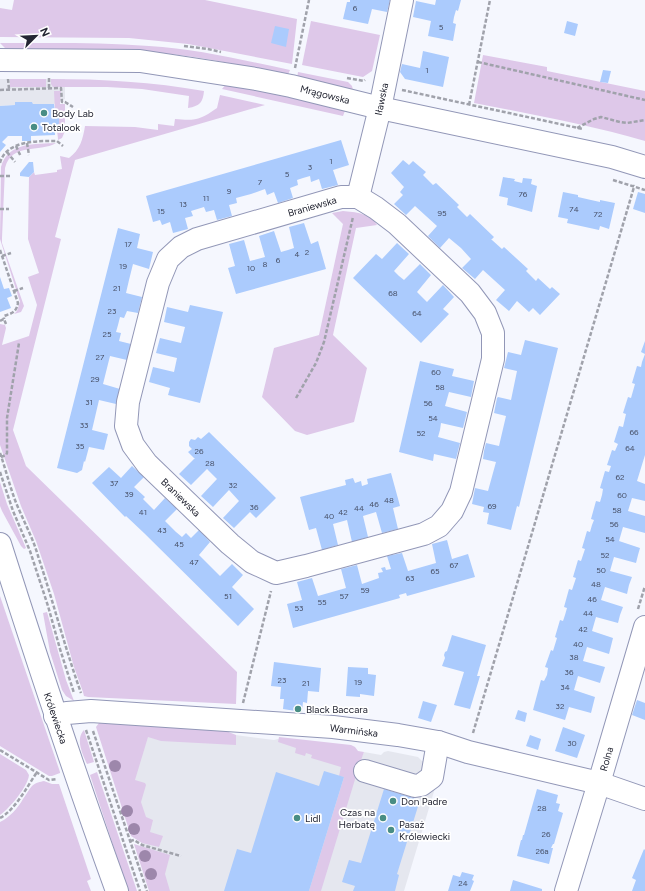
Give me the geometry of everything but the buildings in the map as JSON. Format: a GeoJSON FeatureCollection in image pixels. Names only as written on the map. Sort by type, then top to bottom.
{"type":"FeatureCollection","features":[{"type":"Feature","properties":{"kind":"street","name":"Iławska"},"geometry":{"type":"LineString","coordinates":[[358,197],[380,108],[402,0]]}},
{"type":"Feature","properties":{"kind":"street","name":"Mrągowska"},"geometry":{"type":"LineString","coordinates":[[4,68],[140,61],[256,79],[296,74],[380,108],[612,157],[640,165]]}},
{"type":"Feature","properties":{"kind":"street","name":"Braniewska"},"geometry":{"type":"LineString","coordinates":[[276,573],[252,562],[230,544],[147,464],[133,445],[126,426],[128,402],[158,283],[168,260],[181,248],[197,239],[323,202],[341,197],[358,197]]}},
{"type":"Feature","properties":{"kind":"street"},"geometry":{"type":"LineString","coordinates":[[276,573],[424,534],[439,526],[452,510],[461,492],[493,359],[493,333],[484,313],[470,293],[397,224],[376,208],[358,197]]}},
{"type":"Feature","properties":{"kind":"street","name":"Królewiecka"},"geometry":{"type":"LineString","coordinates":[[0,544],[55,716],[118,891]]}},
{"type":"Feature","properties":{"kind":"street","name":"Rolna"},"geometry":{"type":"LineString","coordinates":[[566,891],[600,782],[645,627]]}},
{"type":"Feature","properties":{"kind":"street","name":"Warmińska"},"geometry":{"type":"LineString","coordinates":[[55,716],[67,713],[91,711],[333,727],[398,735],[438,742],[468,752],[600,782],[645,799]]}},
{"type":"Feature","properties":{"kind":"street"},"geometry":{"type":"LineString","coordinates":[[365,771],[415,786],[421,785],[432,776],[438,742]]}},
{"type":"Feature","properties":{"kind":"path"},"geometry":{"type":"LineString","coordinates":[[296,74],[310,0]]}},
{"type":"Feature","properties":{"kind":"path"},"geometry":{"type":"LineString","coordinates":[[401,90],[469,105],[490,0]]}},
{"type":"Feature","properties":{"kind":"path"},"geometry":{"type":"LineString","coordinates":[[180,46],[208,49],[228,54]]}},
{"type":"Feature","properties":{"kind":"path"},"geometry":{"type":"LineString","coordinates":[[478,62],[645,100]]}},
{"type":"Feature","properties":{"kind":"path"},"geometry":{"type":"LineString","coordinates":[[4,68],[9,90]]}},
{"type":"Feature","properties":{"kind":"path"},"geometry":{"type":"LineString","coordinates":[[49,77],[49,88]]}},
{"type":"Feature","properties":{"kind":"path"},"geometry":{"type":"LineString","coordinates":[[347,78],[364,81],[369,78]]}},
{"type":"Feature","properties":{"kind":"path"},"geometry":{"type":"LineString","coordinates":[[0,90],[61,88],[62,102],[65,102],[73,107]]}},
{"type":"Feature","properties":{"kind":"path"},"geometry":{"type":"LineString","coordinates":[[577,128],[601,117],[626,123],[645,120]]}},
{"type":"Feature","properties":{"kind":"path"},"geometry":{"type":"LineString","coordinates":[[0,163],[7,152],[16,146],[27,143],[56,141],[63,146]]}},
{"type":"Feature","properties":{"kind":"path"},"geometry":{"type":"LineString","coordinates":[[27,143],[29,155]]}},
{"type":"Feature","properties":{"kind":"path"},"geometry":{"type":"LineString","coordinates":[[16,146],[21,157]]}},
{"type":"Feature","properties":{"kind":"path"},"geometry":{"type":"LineString","coordinates":[[7,152],[15,162]]}},
{"type":"Feature","properties":{"kind":"path"},"geometry":{"type":"LineString","coordinates":[[472,738],[634,187],[631,179],[640,165]]}},
{"type":"Feature","properties":{"kind":"path"},"geometry":{"type":"LineString","coordinates":[[0,176],[10,176]]}},
{"type":"Feature","properties":{"kind":"path"},"geometry":{"type":"LineString","coordinates":[[296,398],[316,364],[324,342],[358,197]]}},
{"type":"Feature","properties":{"kind":"path"},"geometry":{"type":"LineString","coordinates":[[0,209],[9,209]]}},
{"type":"Feature","properties":{"kind":"path"},"geometry":{"type":"LineString","coordinates":[[0,250],[18,303],[17,309],[13,313],[4,316],[4,319],[0,321]]}},
{"type":"Feature","properties":{"kind":"path"},"geometry":{"type":"LineString","coordinates":[[2,256],[11,253]]}},
{"type":"Feature","properties":{"kind":"path"},"geometry":{"type":"LineString","coordinates":[[14,291],[23,288]]}},
{"type":"Feature","properties":{"kind":"path"},"geometry":{"type":"LineString","coordinates":[[4,319],[6,324]]}},
{"type":"Feature","properties":{"kind":"path"},"geometry":{"type":"LineString","coordinates":[[1,457],[7,453],[7,418],[18,343]]}},
{"type":"Feature","properties":{"kind":"path"},"geometry":{"type":"LineString","coordinates":[[0,453],[16,504],[33,540],[36,555],[53,605],[140,891]]}},
{"type":"Feature","properties":{"kind":"path"},"geometry":{"type":"LineString","coordinates":[[0,472],[13,511],[30,551],[69,679],[85,712],[147,891]]}},
{"type":"Feature","properties":{"kind":"path"},"geometry":{"type":"LineString","coordinates":[[238,721],[276,573]]}},
{"type":"Feature","properties":{"kind":"path"},"geometry":{"type":"LineString","coordinates":[[0,750],[49,780],[60,779]]}},
{"type":"Feature","properties":{"kind":"path"},"geometry":{"type":"LineString","coordinates":[[0,818],[13,807],[37,772]]}},
{"type":"Feature","properties":{"kind":"path"},"geometry":{"type":"LineString","coordinates":[[130,841],[134,840],[142,845],[181,856]]}},
{"type":"Feature","properties":{"kind":"shaded area"},"geometry":{"type":"Polygon","coordinates":[[[14,0],[205,0],[297,19],[292,64],[188,44],[129,38],[0,37],[0,8],[12,10],[14,0]]]}},
{"type":"Feature","properties":{"kind":"shaded area"},"geometry":{"type":"Polygon","coordinates":[[[311,21],[380,35],[372,71],[363,77],[302,65],[311,21]]]}},
{"type":"Feature","properties":{"kind":"shaded area"},"geometry":{"type":"Polygon","coordinates":[[[0,43],[93,43],[167,47],[220,55],[290,70],[287,77],[236,64],[202,58],[96,49],[6,49],[0,43]]]}},
{"type":"Feature","properties":{"kind":"shaded area"},"geometry":{"type":"Polygon","coordinates":[[[483,55],[547,67],[547,71],[645,91],[645,141],[581,125],[474,103],[483,55]]]}},
{"type":"Feature","properties":{"kind":"shaded area"},"geometry":{"type":"Polygon","coordinates":[[[298,72],[348,82],[352,86],[353,90],[297,79],[298,72]]]}},
{"type":"Feature","properties":{"kind":"shaded area"},"geometry":{"type":"Polygon","coordinates":[[[0,79],[65,79],[65,99],[54,104],[15,102],[15,105],[0,106],[0,79]]]}},
{"type":"Feature","properties":{"kind":"shaded area"},"geometry":{"type":"Polygon","coordinates":[[[10,79],[46,79],[46,87],[10,87],[10,79]]]}},
{"type":"Feature","properties":{"kind":"shaded area"},"geometry":{"type":"Polygon","coordinates":[[[51,79],[128,82],[166,85],[204,91],[202,101],[198,105],[188,108],[189,96],[142,89],[107,87],[53,87],[51,84],[51,79]]]}},
{"type":"Feature","properties":{"kind":"shaded area"},"geometry":{"type":"Polygon","coordinates":[[[227,83],[346,108],[343,116],[222,89],[227,83]]]}},
{"type":"Feature","properties":{"kind":"shaded area"},"geometry":{"type":"Polygon","coordinates":[[[54,91],[61,91],[60,104],[65,104],[65,131],[62,138],[58,140],[57,129],[59,119],[55,112],[54,91]]]}},
{"type":"Feature","properties":{"kind":"shaded area"},"geometry":{"type":"Polygon","coordinates":[[[220,95],[265,105],[75,160],[55,237],[61,239],[13,430],[26,466],[237,672],[236,704],[88,697],[84,696],[74,667],[54,594],[0,445],[0,324],[5,325],[6,328],[2,345],[29,336],[37,305],[28,277],[39,273],[28,239],[29,177],[34,172],[35,175],[57,172],[57,170],[62,169],[60,156],[69,158],[73,155],[82,140],[85,126],[135,127],[158,130],[158,124],[174,126],[175,119],[193,120],[206,115],[217,108],[220,95]]]}},
{"type":"Feature","properties":{"kind":"shaded area"},"geometry":{"type":"Polygon","coordinates":[[[56,143],[49,146],[20,151],[9,160],[5,168],[2,243],[24,306],[21,312],[14,314],[17,311],[20,302],[0,239],[1,167],[10,153],[16,149],[31,144],[56,143]]]}},
{"type":"Feature","properties":{"kind":"shaded area"},"geometry":{"type":"Polygon","coordinates":[[[343,211],[366,216],[377,225],[356,228],[333,335],[367,368],[354,422],[307,435],[295,431],[262,397],[274,348],[319,335],[343,224],[332,213],[343,211]]]}},
{"type":"Feature","properties":{"kind":"shaded area"},"geometry":{"type":"Polygon","coordinates":[[[0,482],[7,504],[26,548],[24,549],[0,506],[0,482]]]}},
{"type":"Feature","properties":{"kind":"shaded area"},"geometry":{"type":"Polygon","coordinates":[[[0,596],[60,772],[52,776],[49,776],[0,746],[0,596]]]}},
{"type":"Feature","properties":{"kind":"shaded area"},"geometry":{"type":"Polygon","coordinates":[[[47,612],[66,680],[74,701],[66,696],[62,690],[50,652],[43,613],[47,612]]]}},
{"type":"Feature","properties":{"kind":"shaded area"},"geometry":{"type":"Polygon","coordinates":[[[99,723],[226,731],[236,735],[236,745],[161,741],[148,737],[135,780],[145,783],[146,785],[141,802],[146,817],[153,820],[150,832],[163,836],[159,847],[142,843],[131,836],[96,727],[99,723]]]}},
{"type":"Feature","properties":{"kind":"shaded area"},"geometry":{"type":"Polygon","coordinates":[[[103,727],[228,734],[274,740],[278,739],[359,763],[364,752],[381,755],[388,751],[418,757],[422,761],[442,765],[404,891],[157,891],[103,727]]]}},
{"type":"Feature","properties":{"kind":"shaded area"},"geometry":{"type":"Polygon","coordinates":[[[84,730],[94,762],[87,764],[80,742],[81,734],[84,730]]]}},
{"type":"Feature","properties":{"kind":"shaded area"},"geometry":{"type":"Polygon","coordinates":[[[279,737],[351,745],[358,751],[364,752],[321,891],[309,891],[344,777],[339,776],[341,767],[311,758],[312,755],[306,753],[305,756],[295,753],[296,748],[278,742],[279,737]]]}},
{"type":"Feature","properties":{"kind":"shaded area"},"geometry":{"type":"Polygon","coordinates":[[[0,754],[26,770],[29,775],[28,780],[18,796],[0,815],[0,754]]]}},
{"type":"Feature","properties":{"kind":"shaded area"},"geometry":{"type":"Polygon","coordinates":[[[97,772],[137,891],[128,891],[90,775],[97,772]]]}},
{"type":"Feature","properties":{"kind":"shaded area"},"geometry":{"type":"Polygon","coordinates":[[[44,781],[52,784],[59,784],[91,879],[87,881],[91,891],[0,891],[0,822],[7,818],[16,809],[32,786],[36,783],[44,781]]]}},
{"type":"Feature","properties":{"kind":"shaded area"},"geometry":{"type":"Polygon","coordinates":[[[134,844],[170,855],[165,874],[170,891],[149,891],[134,844]]]}},
{"type":"Feature","properties":{"kind":"place","name":"Body Lab"},"geometry":{"type":"Point","coordinates":[44,113]}},
{"type":"Feature","properties":{"kind":"place","name":"Totalook"},"geometry":{"type":"Point","coordinates":[34,127]}},
{"type":"Feature","properties":{"kind":"place","name":"Black Baccara"},"geometry":{"type":"Point","coordinates":[298,709]}},
{"type":"Feature","properties":{"kind":"place","name":"Don Padre"},"geometry":{"type":"Point","coordinates":[393,801]}},
{"type":"Feature","properties":{"kind":"place","name":"Lidl"},"geometry":{"type":"Point","coordinates":[297,818]}},
{"type":"Feature","properties":{"kind":"place","name":"Czas na Herbatę"},"geometry":{"type":"Point","coordinates":[383,818]}},
{"type":"Feature","properties":{"kind":"place","name":"Pasaż Królewiecki"},"geometry":{"type":"Point","coordinates":[391,830]}}]}
